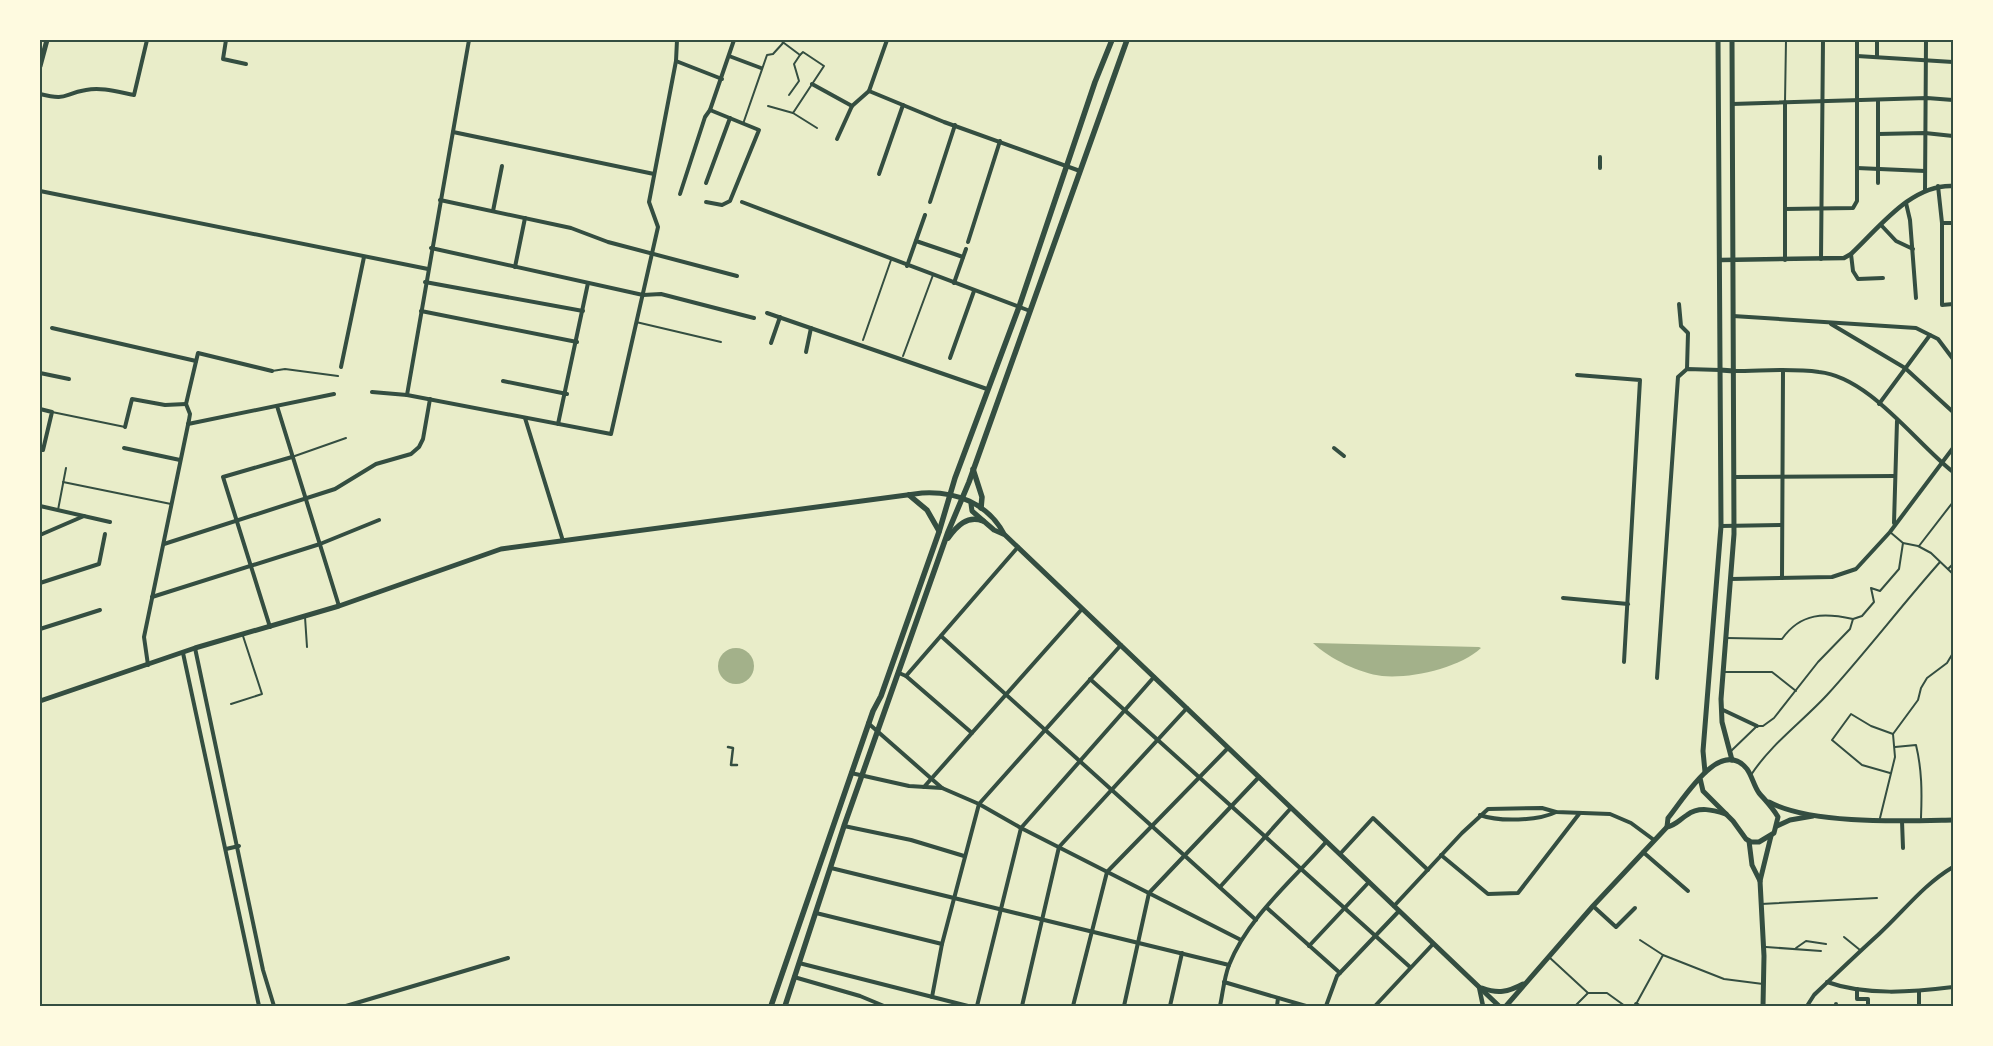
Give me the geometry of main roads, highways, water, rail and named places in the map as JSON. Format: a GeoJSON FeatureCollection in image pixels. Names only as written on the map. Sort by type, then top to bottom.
{"type":"FeatureCollection","features":[{"type":"Feature","properties":{"kind":"main road"},"geometry":{"type":"LineString","coordinates":[[40,66],[47,40]]}},
{"type":"Feature","properties":{"kind":"main road"},"geometry":{"type":"LineString","coordinates":[[770,1006],[868,723],[881,696],[939,532],[950,493],[1019,307],[1112,40]]}},
{"type":"Feature","properties":{"kind":"main road"},"geometry":{"type":"LineString","coordinates":[[785,1006],[862,775],[1127,40]]}},
{"type":"Feature","properties":{"kind":"main road"},"geometry":{"type":"LineString","coordinates":[[1705,772],[1702,751],[1721,526],[1721,260],[1718,40]]}},
{"type":"Feature","properties":{"kind":"main road"},"geometry":{"type":"LineString","coordinates":[[1732,40],[1734,526],[1721,709],[1732,760]]}},
{"type":"Feature","properties":{"kind":"main road"},"geometry":{"type":"LineString","coordinates":[[1720,370],[1734,371]]}},
{"type":"Feature","properties":{"kind":"main road"},"geometry":{"type":"LineString","coordinates":[[973,469],[982,497],[981,508]]}},
{"type":"Feature","properties":{"kind":"main road"},"geometry":{"type":"LineString","coordinates":[[40,701],[196,648],[339,606],[501,549],[909,494],[950,493],[962,497],[971,504],[981,508],[998,522],[1004,534],[1499,1006]]}},
{"type":"Feature","properties":{"kind":"main road"},"geometry":{"type":"LineString","coordinates":[[909,494],[927,510],[939,532]]}},
{"type":"Feature","properties":{"kind":"main road"},"geometry":{"type":"LineString","coordinates":[[971,504],[972,511],[994,530],[1004,534]]}},
{"type":"Feature","properties":{"kind":"main road"},"geometry":{"type":"LineString","coordinates":[[944,544],[963,522],[975,519],[983,520]]}},
{"type":"Feature","properties":{"kind":"main road"},"geometry":{"type":"LineString","coordinates":[[1506,1006],[1593,906],[1666,827],[1668,818],[1705,772],[1716,762],[1732,760],[1746,768],[1759,792],[1769,802],[1778,817],[1777,826],[1770,836],[1760,881],[1764,1006]]}},
{"type":"Feature","properties":{"kind":"main road"},"geometry":{"type":"LineString","coordinates":[[1700,778],[1703,791],[1726,814],[1741,835],[1749,841],[1759,842],[1770,836]]}},
{"type":"Feature","properties":{"kind":"main road"},"geometry":{"type":"LineString","coordinates":[[1769,802],[1783,809],[1880,821],[1953,820]]}},
{"type":"Feature","properties":{"kind":"main road"},"geometry":{"type":"LineString","coordinates":[[1666,827],[1674,826],[1689,813],[1700,809],[1726,814]]}},
{"type":"Feature","properties":{"kind":"main road"},"geometry":{"type":"LineString","coordinates":[[1777,826],[1790,820],[1820,815]]}},
{"type":"Feature","properties":{"kind":"main road"},"geometry":{"type":"LineString","coordinates":[[1749,841],[1752,865],[1760,881]]}},
{"type":"Feature","properties":{"kind":"main road"},"geometry":{"type":"LineString","coordinates":[[1479,987],[1499,993],[1510,991],[1527,982]]}}]}
